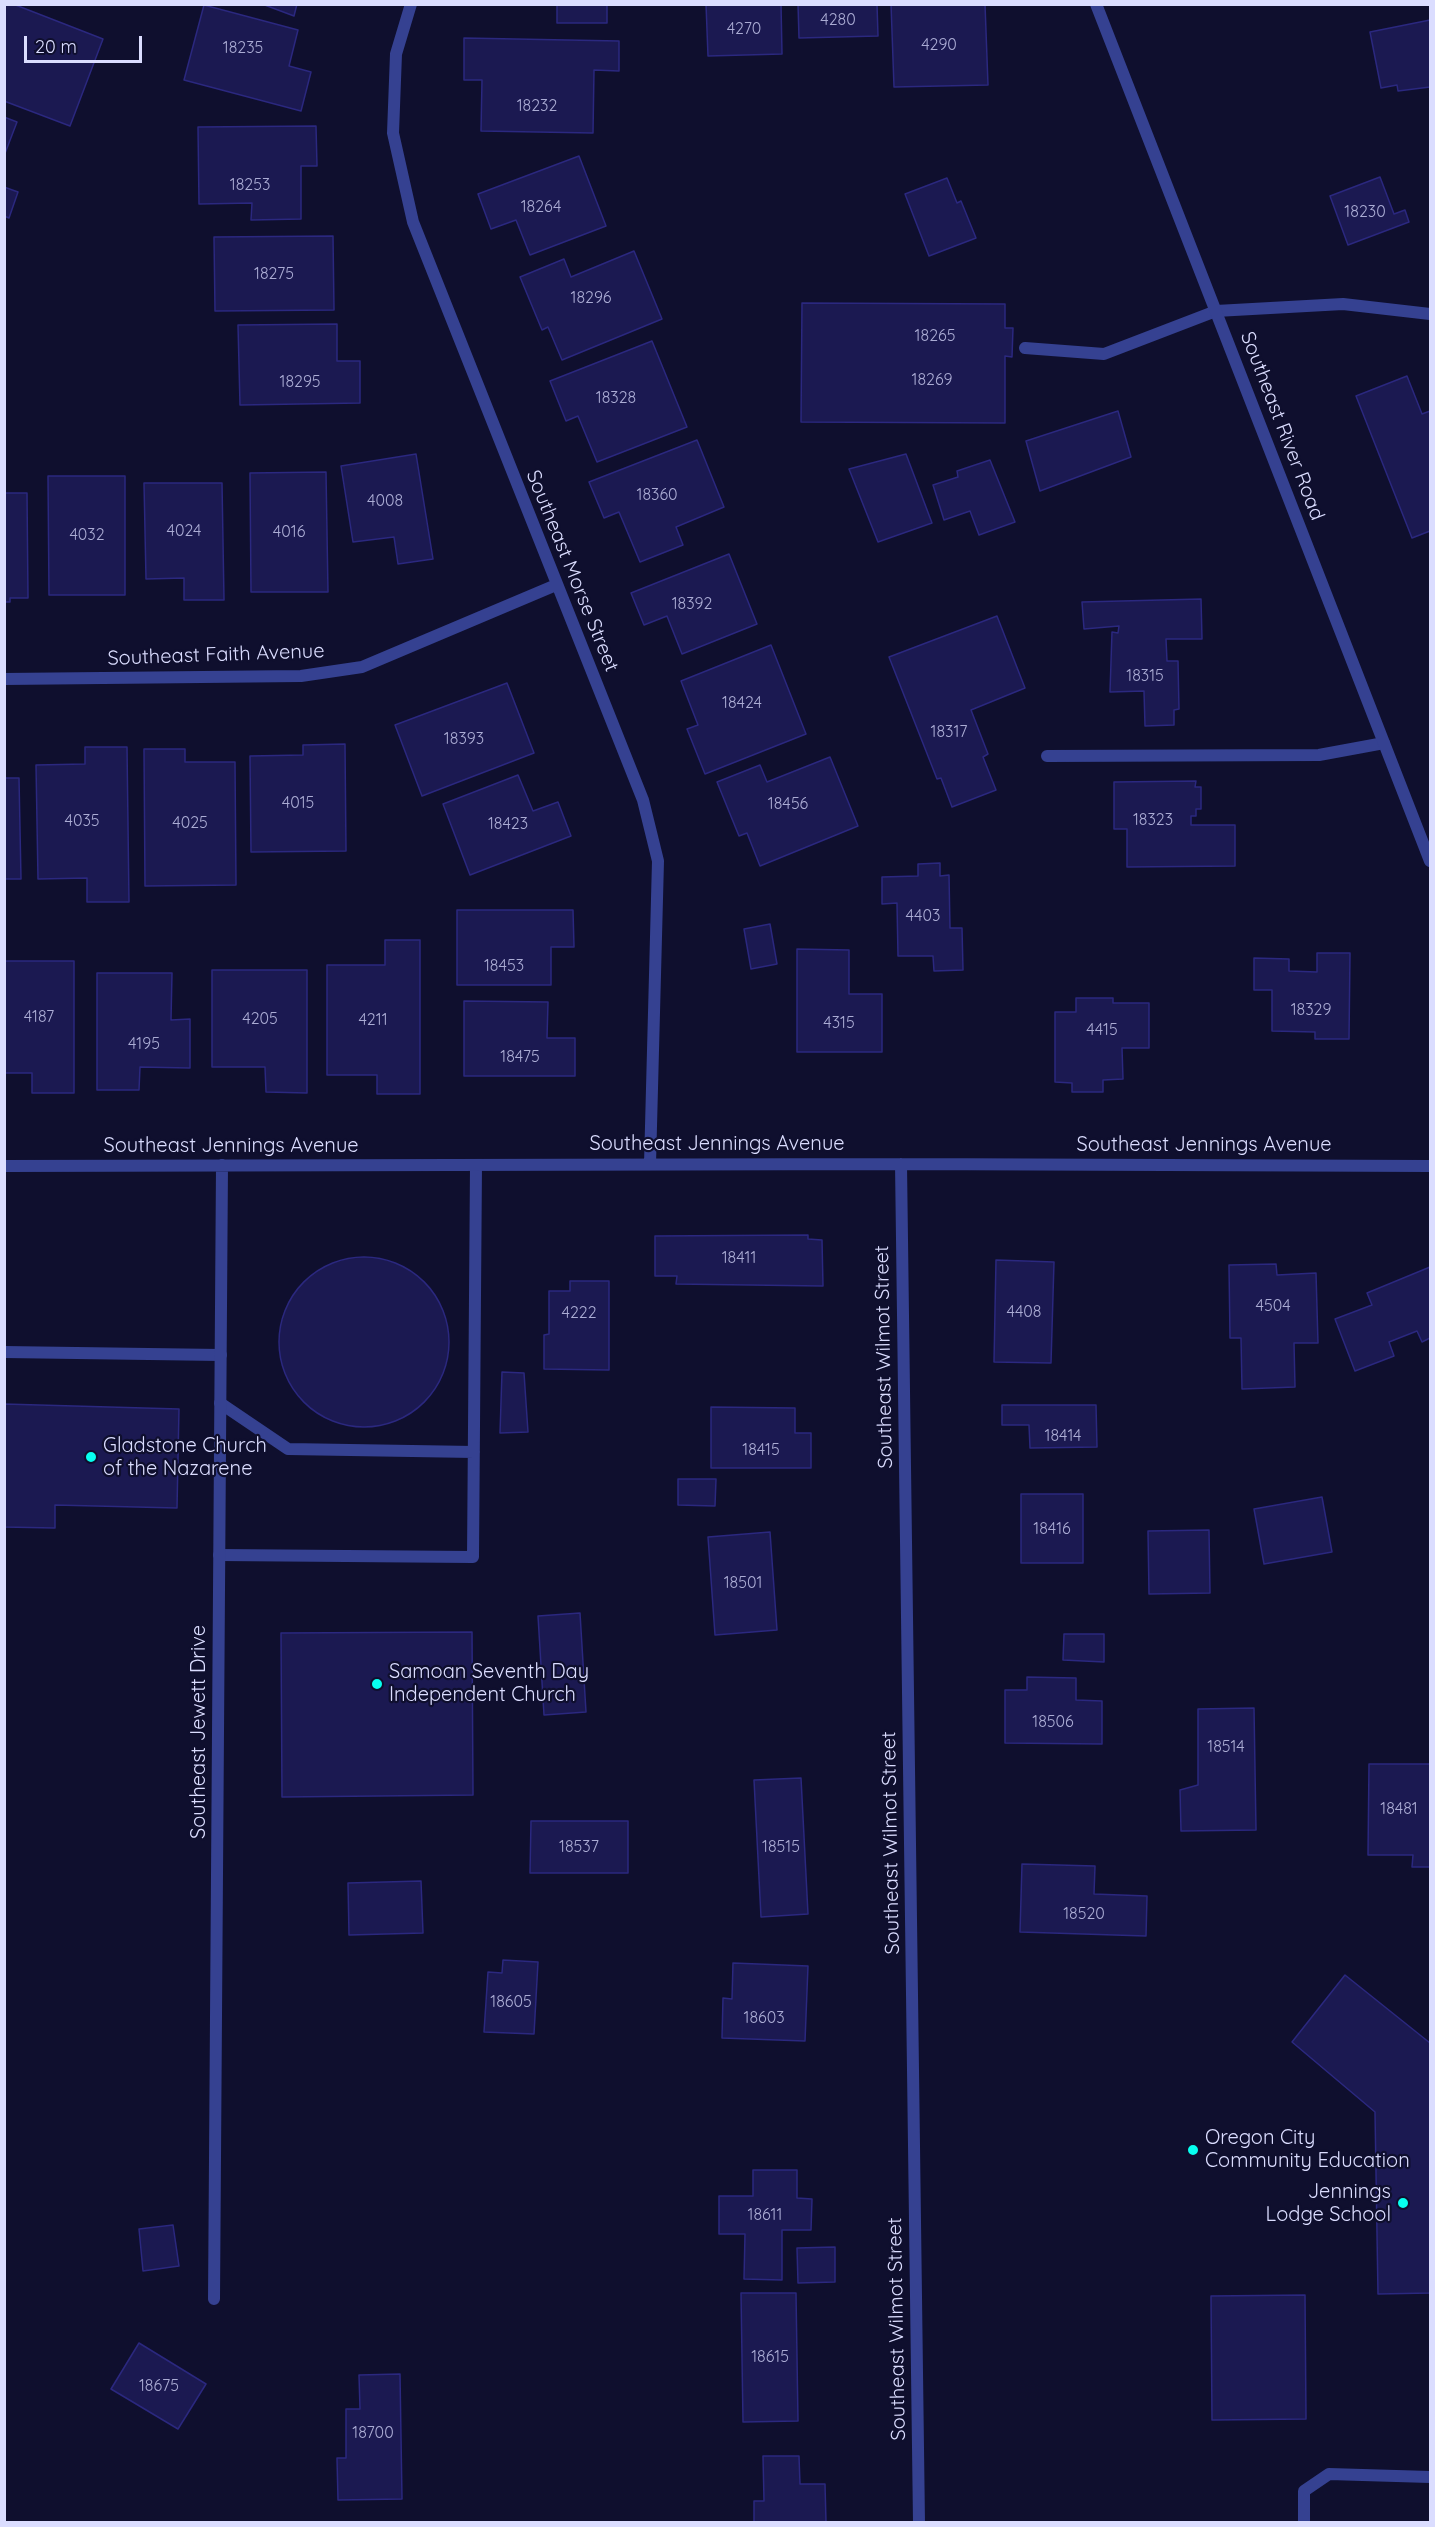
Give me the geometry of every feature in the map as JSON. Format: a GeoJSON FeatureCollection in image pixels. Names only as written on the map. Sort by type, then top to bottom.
{"type":"FeatureCollection","features":[{"type":"Feature","properties":{"kind":"street","name":"Southeast Morse Street"},"geometry":{"type":"LineString","coordinates":[[411,4],[396,54],[393,133],[413,222],[643,801],[658,861],[650,1164]]}},
{"type":"Feature","properties":{"kind":"street","name":"Southeast River Road"},"geometry":{"type":"LineString","coordinates":[[1096,4],[1431,861]]}},
{"type":"Feature","properties":{"kind":"street"},"geometry":{"type":"LineString","coordinates":[[1025,348],[1104,354],[1216,311],[1343,304],[1431,314]]}},
{"type":"Feature","properties":{"kind":"street","name":"Southeast Faith Avenue"},"geometry":{"type":"LineString","coordinates":[[4,679],[301,676],[362,667],[556,585]]}},
{"type":"Feature","properties":{"kind":"street"},"geometry":{"type":"LineString","coordinates":[[1047,756],[1319,755],[1384,743]]}},
{"type":"Feature","properties":{"kind":"street","name":"Southeast Jennings Avenue"},"geometry":{"type":"LineString","coordinates":[[4,1166],[901,1164],[1431,1166]]}},
{"type":"Feature","properties":{"kind":"street","name":"Southeast Wilmot Street"},"geometry":{"type":"LineString","coordinates":[[901,1164],[919,2523]]}},
{"type":"Feature","properties":{"kind":"street"},"geometry":{"type":"LineString","coordinates":[[219,1555],[473,1557],[476,1165]]}},
{"type":"Feature","properties":{"kind":"street","name":"Southeast Jewett Drive"},"geometry":{"type":"LineString","coordinates":[[214,2299],[222,1166]]}},
{"type":"Feature","properties":{"kind":"street"},"geometry":{"type":"LineString","coordinates":[[4,1352],[221,1355]]}},
{"type":"Feature","properties":{"kind":"street"},"geometry":{"type":"LineString","coordinates":[[220,1403],[288,1449],[474,1452]]}},
{"type":"Feature","properties":{"kind":"street"},"geometry":{"type":"LineString","coordinates":[[1304,2523],[1304,2491],[1329,2474],[1431,2477]]}},
{"type":"Feature","properties":{"kind":"building"},"geometry":{"type":"Polygon","coordinates":[[[4,4],[13,4],[103,39],[70,126],[4,101],[4,4]]]}},
{"type":"Feature","properties":{"kind":"building"},"geometry":{"type":"Polygon","coordinates":[[[262,4],[297,4],[294,16],[262,4]]]}},
{"type":"Feature","properties":{"kind":"building"},"geometry":{"type":"Polygon","coordinates":[[[557,4],[658,5],[607,5],[607,23],[557,23],[557,4]]]}},
{"type":"Feature","properties":{"kind":"building"},"geometry":{"type":"Polygon","coordinates":[[[706,4],[781,4],[782,54],[708,56],[706,4]]]}},
{"type":"Feature","properties":{"kind":"building"},"geometry":{"type":"Polygon","coordinates":[[[798,4],[877,4],[878,36],[799,38],[798,4]]]}},
{"type":"Feature","properties":{"kind":"building"},"geometry":{"type":"Polygon","coordinates":[[[891,4],[985,4],[988,85],[894,87],[891,4]]]}},
{"type":"Feature","properties":{"kind":"building"},"geometry":{"type":"Polygon","coordinates":[[[204,5],[298,30],[289,66],[311,72],[301,111],[184,80],[204,5]]]}},
{"type":"Feature","properties":{"kind":"building"},"geometry":{"type":"Polygon","coordinates":[[[1430,20],[1430,87],[1398,91],[1397,85],[1381,88],[1370,32],[1430,20]]]}},
{"type":"Feature","properties":{"kind":"building"},"geometry":{"type":"Polygon","coordinates":[[[464,38],[619,41],[619,71],[594,70],[593,133],[481,131],[482,80],[464,80],[464,38]]]}},
{"type":"Feature","properties":{"kind":"building"},"geometry":{"type":"Polygon","coordinates":[[[4,117],[17,122],[4,156],[4,117]]]}},
{"type":"Feature","properties":{"kind":"building"},"geometry":{"type":"Polygon","coordinates":[[[316,126],[317,166],[301,166],[301,219],[251,220],[252,203],[199,204],[198,127],[316,126]]]}},
{"type":"Feature","properties":{"kind":"building"},"geometry":{"type":"Polygon","coordinates":[[[579,156],[606,226],[530,255],[516,220],[491,229],[478,194],[579,156]]]}},
{"type":"Feature","properties":{"kind":"building"},"geometry":{"type":"Polygon","coordinates":[[[1380,177],[1394,214],[1405,210],[1409,222],[1348,245],[1330,196],[1380,177]]]}},
{"type":"Feature","properties":{"kind":"building"},"geometry":{"type":"Polygon","coordinates":[[[947,178],[957,203],[961,201],[976,238],[929,256],[905,194],[947,178]]]}},
{"type":"Feature","properties":{"kind":"building"},"geometry":{"type":"Polygon","coordinates":[[[4,187],[18,192],[9,218],[4,216],[4,187]]]}},
{"type":"Feature","properties":{"kind":"building"},"geometry":{"type":"Polygon","coordinates":[[[333,236],[334,310],[215,311],[214,237],[333,236]]]}},
{"type":"Feature","properties":{"kind":"building"},"geometry":{"type":"Polygon","coordinates":[[[634,251],[662,319],[562,360],[548,327],[542,330],[520,277],[564,259],[571,277],[634,251]]]}},
{"type":"Feature","properties":{"kind":"building"},"geometry":{"type":"Polygon","coordinates":[[[802,303],[1005,304],[1005,328],[1013,328],[1012,357],[1005,356],[1005,423],[801,422],[802,303]]]}},
{"type":"Feature","properties":{"kind":"building"},"geometry":{"type":"Polygon","coordinates":[[[337,324],[337,361],[360,361],[360,403],[240,405],[238,325],[337,324]]]}},
{"type":"Feature","properties":{"kind":"building"},"geometry":{"type":"Polygon","coordinates":[[[652,341],[687,427],[597,462],[578,416],[566,421],[550,381],[652,341]]]}},
{"type":"Feature","properties":{"kind":"building"},"geometry":{"type":"Polygon","coordinates":[[[1407,376],[1422,414],[1430,411],[1430,531],[1412,538],[1356,396],[1407,376]]]}},
{"type":"Feature","properties":{"kind":"building"},"geometry":{"type":"Polygon","coordinates":[[[1118,411],[1131,457],[1040,491],[1026,441],[1118,411]]]}},
{"type":"Feature","properties":{"kind":"building"},"geometry":{"type":"Polygon","coordinates":[[[697,440],[724,507],[676,527],[683,545],[640,562],[619,512],[604,518],[589,482],[697,440]]]}},
{"type":"Feature","properties":{"kind":"building"},"geometry":{"type":"Polygon","coordinates":[[[416,454],[433,559],[398,564],[394,537],[353,542],[341,466],[416,454]]]}},
{"type":"Feature","properties":{"kind":"building"},"geometry":{"type":"Polygon","coordinates":[[[906,454],[932,523],[878,542],[849,469],[906,454]]]}},
{"type":"Feature","properties":{"kind":"building"},"geometry":{"type":"Polygon","coordinates":[[[990,460],[1015,522],[979,535],[970,511],[944,520],[933,485],[958,477],[957,471],[990,460]]]}},
{"type":"Feature","properties":{"kind":"building"},"geometry":{"type":"Polygon","coordinates":[[[326,472],[328,592],[251,592],[250,473],[326,472]]]}},
{"type":"Feature","properties":{"kind":"building"},"geometry":{"type":"Polygon","coordinates":[[[48,476],[125,476],[125,595],[49,595],[48,476]]]}},
{"type":"Feature","properties":{"kind":"building"},"geometry":{"type":"Polygon","coordinates":[[[144,483],[222,483],[224,600],[184,600],[184,578],[146,579],[144,483]]]}},
{"type":"Feature","properties":{"kind":"building"},"geometry":{"type":"Polygon","coordinates":[[[4,493],[27,493],[28,598],[10,598],[10,602],[4,602],[4,493]]]}},
{"type":"Feature","properties":{"kind":"building"},"geometry":{"type":"Polygon","coordinates":[[[729,554],[757,624],[682,654],[667,616],[644,625],[631,593],[729,554]]]}},
{"type":"Feature","properties":{"kind":"building"},"geometry":{"type":"Polygon","coordinates":[[[1201,599],[1202,639],[1166,639],[1167,661],[1178,661],[1179,709],[1174,710],[1174,725],[1145,726],[1144,691],[1110,692],[1112,632],[1118,633],[1119,626],[1084,629],[1082,602],[1201,599]]]}},
{"type":"Feature","properties":{"kind":"building"},"geometry":{"type":"Polygon","coordinates":[[[997,616],[1025,688],[971,710],[988,754],[983,757],[996,790],[952,807],[941,778],[937,779],[889,657],[997,616]]]}},
{"type":"Feature","properties":{"kind":"building"},"geometry":{"type":"Polygon","coordinates":[[[771,645],[806,734],[705,774],[687,729],[698,725],[681,681],[771,645]]]}},
{"type":"Feature","properties":{"kind":"building"},"geometry":{"type":"Polygon","coordinates":[[[507,683],[534,753],[422,796],[395,725],[507,683]]]}},
{"type":"Feature","properties":{"kind":"building"},"geometry":{"type":"Polygon","coordinates":[[[345,744],[346,851],[251,852],[250,756],[303,755],[303,745],[345,744]]]}},
{"type":"Feature","properties":{"kind":"building"},"geometry":{"type":"Polygon","coordinates":[[[85,747],[127,747],[129,902],[87,902],[87,878],[38,879],[36,765],[85,764],[85,747]]]}},
{"type":"Feature","properties":{"kind":"building"},"geometry":{"type":"Polygon","coordinates":[[[144,749],[185,749],[185,762],[235,762],[236,885],[145,886],[144,749]]]}},
{"type":"Feature","properties":{"kind":"building"},"geometry":{"type":"Polygon","coordinates":[[[830,757],[858,826],[760,866],[747,833],[739,836],[717,782],[760,765],[767,782],[830,757]]]}},
{"type":"Feature","properties":{"kind":"building"},"geometry":{"type":"Polygon","coordinates":[[[518,775],[533,811],[558,802],[571,836],[470,875],[443,804],[518,775]]]}},
{"type":"Feature","properties":{"kind":"building"},"geometry":{"type":"Polygon","coordinates":[[[4,778],[19,778],[21,879],[4,879],[4,778]]]}},
{"type":"Feature","properties":{"kind":"building"},"geometry":{"type":"Polygon","coordinates":[[[1196,781],[1195,787],[1201,787],[1201,809],[1196,809],[1196,816],[1191,816],[1191,825],[1235,825],[1235,866],[1127,867],[1127,829],[1114,829],[1114,782],[1196,781]]]}},
{"type":"Feature","properties":{"kind":"building"},"geometry":{"type":"Polygon","coordinates":[[[940,863],[940,876],[949,875],[950,928],[962,928],[963,970],[934,971],[933,956],[898,956],[897,903],[882,904],[882,877],[918,876],[918,864],[940,863]]]}},
{"type":"Feature","properties":{"kind":"building"},"geometry":{"type":"Polygon","coordinates":[[[457,910],[573,910],[574,947],[551,947],[551,985],[457,985],[457,910]]]}},
{"type":"Feature","properties":{"kind":"building"},"geometry":{"type":"Polygon","coordinates":[[[770,924],[777,964],[751,969],[744,929],[770,924]]]}},
{"type":"Feature","properties":{"kind":"building"},"geometry":{"type":"Polygon","coordinates":[[[385,940],[420,940],[420,1094],[377,1094],[377,1075],[327,1075],[327,965],[385,965],[385,940]]]}},
{"type":"Feature","properties":{"kind":"building"},"geometry":{"type":"Polygon","coordinates":[[[797,949],[849,950],[849,994],[882,994],[882,1052],[797,1052],[797,949]]]}},
{"type":"Feature","properties":{"kind":"building"},"geometry":{"type":"Polygon","coordinates":[[[1317,953],[1350,953],[1349,1039],[1315,1039],[1315,1032],[1272,1031],[1272,990],[1254,990],[1254,958],[1289,959],[1289,971],[1317,972],[1317,953]]]}},
{"type":"Feature","properties":{"kind":"building"},"geometry":{"type":"Polygon","coordinates":[[[4,961],[74,961],[74,1093],[32,1093],[32,1073],[4,1073],[4,961]]]}},
{"type":"Feature","properties":{"kind":"building"},"geometry":{"type":"Polygon","coordinates":[[[212,970],[307,970],[307,1093],[266,1092],[265,1067],[212,1067],[212,970]]]}},
{"type":"Feature","properties":{"kind":"building"},"geometry":{"type":"Polygon","coordinates":[[[97,973],[172,973],[171,1020],[190,1019],[190,1068],[140,1067],[139,1090],[97,1090],[97,973]]]}},
{"type":"Feature","properties":{"kind":"building"},"geometry":{"type":"Polygon","coordinates":[[[1076,998],[1113,998],[1113,1003],[1149,1003],[1149,1048],[1122,1048],[1123,1079],[1103,1080],[1103,1092],[1072,1092],[1072,1083],[1055,1082],[1055,1012],[1076,1012],[1076,998]]]}},
{"type":"Feature","properties":{"kind":"building"},"geometry":{"type":"Polygon","coordinates":[[[464,1001],[548,1002],[547,1038],[575,1038],[575,1076],[464,1076],[464,1001]]]}},
{"type":"Feature","properties":{"kind":"building"},"geometry":{"type":"Polygon","coordinates":[[[808,1235],[808,1239],[822,1240],[823,1286],[676,1284],[677,1276],[655,1276],[655,1236],[808,1235]]]}},
{"type":"Feature","properties":{"kind":"building"},"geometry":{"type":"Polygon","coordinates":[[[364,1257],[396,1264],[424,1282],[442,1310],[449,1342],[442,1374],[424,1402],[396,1420],[364,1427],[332,1420],[304,1402],[286,1374],[279,1342],[286,1310],[304,1282],[332,1264],[364,1257]]]}},
{"type":"Feature","properties":{"kind":"building"},"geometry":{"type":"Polygon","coordinates":[[[996,1260],[1054,1262],[1051,1363],[994,1362],[996,1260]]]}},
{"type":"Feature","properties":{"kind":"building"},"geometry":{"type":"Polygon","coordinates":[[[1276,1264],[1277,1275],[1316,1273],[1318,1343],[1294,1343],[1295,1387],[1242,1389],[1241,1338],[1230,1338],[1229,1265],[1276,1264]]]}},
{"type":"Feature","properties":{"kind":"building"},"geometry":{"type":"Polygon","coordinates":[[[1430,1267],[1430,1338],[1422,1342],[1417,1331],[1389,1342],[1394,1356],[1355,1371],[1335,1319],[1372,1305],[1367,1293],[1430,1267]]]}},
{"type":"Feature","properties":{"kind":"building"},"geometry":{"type":"Polygon","coordinates":[[[570,1281],[609,1281],[609,1370],[544,1369],[544,1335],[549,1334],[549,1291],[570,1291],[570,1281]]]}},
{"type":"Feature","properties":{"kind":"building"},"geometry":{"type":"Polygon","coordinates":[[[502,1372],[524,1373],[528,1432],[500,1433],[502,1372]]]}},
{"type":"Feature","properties":{"kind":"building","name":"Gladstone Church of the Nazarene"},"geometry":{"type":"Polygon","coordinates":[[[4,1404],[179,1409],[177,1508],[55,1505],[55,1528],[4,1527],[4,1404]]]}},
{"type":"Feature","properties":{"kind":"building"},"geometry":{"type":"Polygon","coordinates":[[[1002,1405],[1096,1405],[1097,1447],[1030,1448],[1029,1425],[1002,1425],[1002,1405]]]}},
{"type":"Feature","properties":{"kind":"building"},"geometry":{"type":"Polygon","coordinates":[[[711,1407],[795,1408],[795,1433],[811,1433],[811,1468],[711,1468],[711,1407]]]}},
{"type":"Feature","properties":{"kind":"building"},"geometry":{"type":"Polygon","coordinates":[[[678,1479],[716,1479],[715,1506],[678,1505],[678,1479]]]}},
{"type":"Feature","properties":{"kind":"building"},"geometry":{"type":"Polygon","coordinates":[[[1021,1494],[1083,1494],[1083,1563],[1021,1563],[1021,1494]]]}},
{"type":"Feature","properties":{"kind":"building"},"geometry":{"type":"Polygon","coordinates":[[[1322,1497],[1332,1552],[1264,1564],[1254,1509],[1322,1497]]]}},
{"type":"Feature","properties":{"kind":"building"},"geometry":{"type":"Polygon","coordinates":[[[1209,1530],[1210,1593],[1149,1594],[1148,1531],[1209,1530]]]}},
{"type":"Feature","properties":{"kind":"building"},"geometry":{"type":"Polygon","coordinates":[[[770,1532],[777,1630],[715,1635],[708,1537],[770,1532]]]}},
{"type":"Feature","properties":{"kind":"building"},"geometry":{"type":"Polygon","coordinates":[[[580,1613],[586,1712],[544,1715],[538,1616],[580,1613]]]}},
{"type":"Feature","properties":{"kind":"building"},"geometry":{"type":"Polygon","coordinates":[[[472,1632],[473,1795],[282,1797],[281,1633],[472,1632]]]}},
{"type":"Feature","properties":{"kind":"building"},"geometry":{"type":"Polygon","coordinates":[[[1064,1634],[1104,1634],[1104,1662],[1063,1660],[1064,1634]]]}},
{"type":"Feature","properties":{"kind":"building"},"geometry":{"type":"Polygon","coordinates":[[[1027,1677],[1076,1678],[1076,1700],[1102,1701],[1102,1744],[1005,1743],[1005,1690],[1027,1690],[1027,1677]]]}},
{"type":"Feature","properties":{"kind":"building"},"geometry":{"type":"Polygon","coordinates":[[[1254,1708],[1256,1830],[1181,1831],[1180,1790],[1198,1785],[1198,1709],[1254,1708]]]}},
{"type":"Feature","properties":{"kind":"building"},"geometry":{"type":"Polygon","coordinates":[[[1369,1764],[1430,1764],[1430,1867],[1412,1867],[1413,1855],[1368,1855],[1369,1764]]]}},
{"type":"Feature","properties":{"kind":"building"},"geometry":{"type":"Polygon","coordinates":[[[801,1778],[808,1914],[761,1917],[754,1780],[801,1778]]]}},
{"type":"Feature","properties":{"kind":"building"},"geometry":{"type":"Polygon","coordinates":[[[531,1821],[628,1821],[628,1873],[530,1873],[531,1821]]]}},
{"type":"Feature","properties":{"kind":"building"},"geometry":{"type":"Polygon","coordinates":[[[1022,1864],[1095,1866],[1094,1894],[1147,1896],[1146,1936],[1020,1932],[1022,1864]]]}},
{"type":"Feature","properties":{"kind":"building"},"geometry":{"type":"Polygon","coordinates":[[[421,1881],[423,1933],[349,1935],[348,1883],[421,1881]]]}},
{"type":"Feature","properties":{"kind":"building"},"geometry":{"type":"Polygon","coordinates":[[[503,1960],[538,1962],[534,2034],[484,2032],[488,1972],[502,1973],[503,1960]]]}},
{"type":"Feature","properties":{"kind":"building"},"geometry":{"type":"Polygon","coordinates":[[[733,1963],[808,1966],[805,2041],[722,2038],[723,1998],[732,1999],[733,1963]]]}},
{"type":"Feature","properties":{"kind":"building","name":"Jennings Lodge School"},"geometry":{"type":"Polygon","coordinates":[[[1345,1975],[1430,2043],[1430,2293],[1378,2294],[1375,2112],[1292,2042],[1345,1975]]]}},
{"type":"Feature","properties":{"kind":"building"},"geometry":{"type":"Polygon","coordinates":[[[753,2170],[797,2170],[797,2198],[812,2199],[811,2230],[782,2230],[782,2280],[744,2279],[745,2234],[719,2234],[719,2196],[753,2196],[753,2170]]]}},
{"type":"Feature","properties":{"kind":"building"},"geometry":{"type":"Polygon","coordinates":[[[173,2225],[179,2266],[143,2271],[139,2229],[173,2225]]]}},
{"type":"Feature","properties":{"kind":"building"},"geometry":{"type":"Polygon","coordinates":[[[835,2247],[835,2282],[798,2283],[797,2248],[835,2247]]]}},
{"type":"Feature","properties":{"kind":"building"},"geometry":{"type":"Polygon","coordinates":[[[741,2293],[796,2293],[798,2421],[743,2422],[741,2293]]]}},
{"type":"Feature","properties":{"kind":"building"},"geometry":{"type":"Polygon","coordinates":[[[1305,2295],[1306,2419],[1212,2420],[1211,2296],[1305,2295]]]}},
{"type":"Feature","properties":{"kind":"building"},"geometry":{"type":"Polygon","coordinates":[[[139,2343],[206,2384],[178,2429],[111,2389],[139,2343]]]}},
{"type":"Feature","properties":{"kind":"building"},"geometry":{"type":"Polygon","coordinates":[[[400,2374],[402,2499],[338,2500],[337,2458],[346,2458],[346,2409],[360,2409],[359,2375],[400,2374]]]}},
{"type":"Feature","properties":{"kind":"building"},"geometry":{"type":"Polygon","coordinates":[[[763,2456],[799,2456],[800,2484],[825,2484],[826,2522],[754,2522],[754,2501],[764,2501],[763,2456]]]}},
{"type":"Feature","properties":{"kind":"place","name":"Gladstone Church of the Nazarene"},"geometry":{"type":"Point","coordinates":[91,1457]}},
{"type":"Feature","properties":{"kind":"place","name":"Samoan Seventh Day Independent Church"},"geometry":{"type":"Point","coordinates":[377,1684]}},
{"type":"Feature","properties":{"kind":"place","name":"Oregon City Community Education"},"geometry":{"type":"Point","coordinates":[1193,2150]}},
{"type":"Feature","properties":{"kind":"place","name":"Jennings Lodge School"},"geometry":{"type":"Point","coordinates":[1403,2203]}}]}
